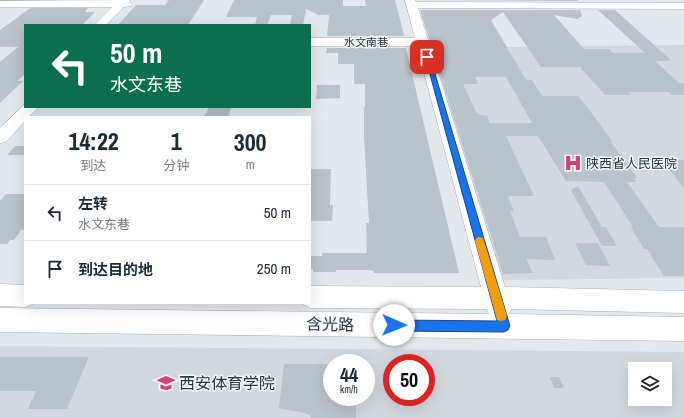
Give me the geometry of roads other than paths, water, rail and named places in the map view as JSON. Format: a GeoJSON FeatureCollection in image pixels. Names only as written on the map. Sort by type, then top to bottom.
{"type":"FeatureCollection","features":[{"type":"Feature","properties":{"kind":"street"},"geometry":{"type":"LineString","coordinates":[[0,4],[126,2]]}},
{"type":"Feature","properties":{"kind":"street"},"geometry":{"type":"LineString","coordinates":[[101,24],[126,2]]}},
{"type":"Feature","properties":{"kind":"street"},"geometry":{"type":"LineString","coordinates":[[108,24],[126,2]]}},
{"type":"Feature","properties":{"kind":"street"},"geometry":{"type":"LineString","coordinates":[[504,326],[411,3],[681,3]]}},
{"type":"Feature","properties":{"kind":"street","name":"水文南巷"},"geometry":{"type":"LineString","coordinates":[[311,42],[422,42]]}},
{"type":"Feature","properties":{"kind":"street"},"geometry":{"type":"LineString","coordinates":[[0,128],[24,103]]}},
{"type":"Feature","properties":{"kind":"street"},"geometry":{"type":"LineString","coordinates":[[0,138],[29,108]]}},
{"type":"Feature","properties":{"kind":"street"},"geometry":{"type":"LineString","coordinates":[[0,295],[24,296]]}},
{"type":"Feature","properties":{"kind":"street","name":"含光路"},"geometry":{"type":"LineString","coordinates":[[311,297],[496,298],[684,302]]}},
{"type":"Feature","properties":{"kind":"street","name":"含光路"},"geometry":{"type":"LineString","coordinates":[[0,320],[684,328]]}},
{"type":"Feature","properties":{"kind":"place","name":"陕西省人民医院"},"geometry":{"type":"Point","coordinates":[573,163]}},
{"type":"Feature","properties":{"kind":"place","name":"西安体育学院"},"geometry":{"type":"Point","coordinates":[166,383]}}]}
